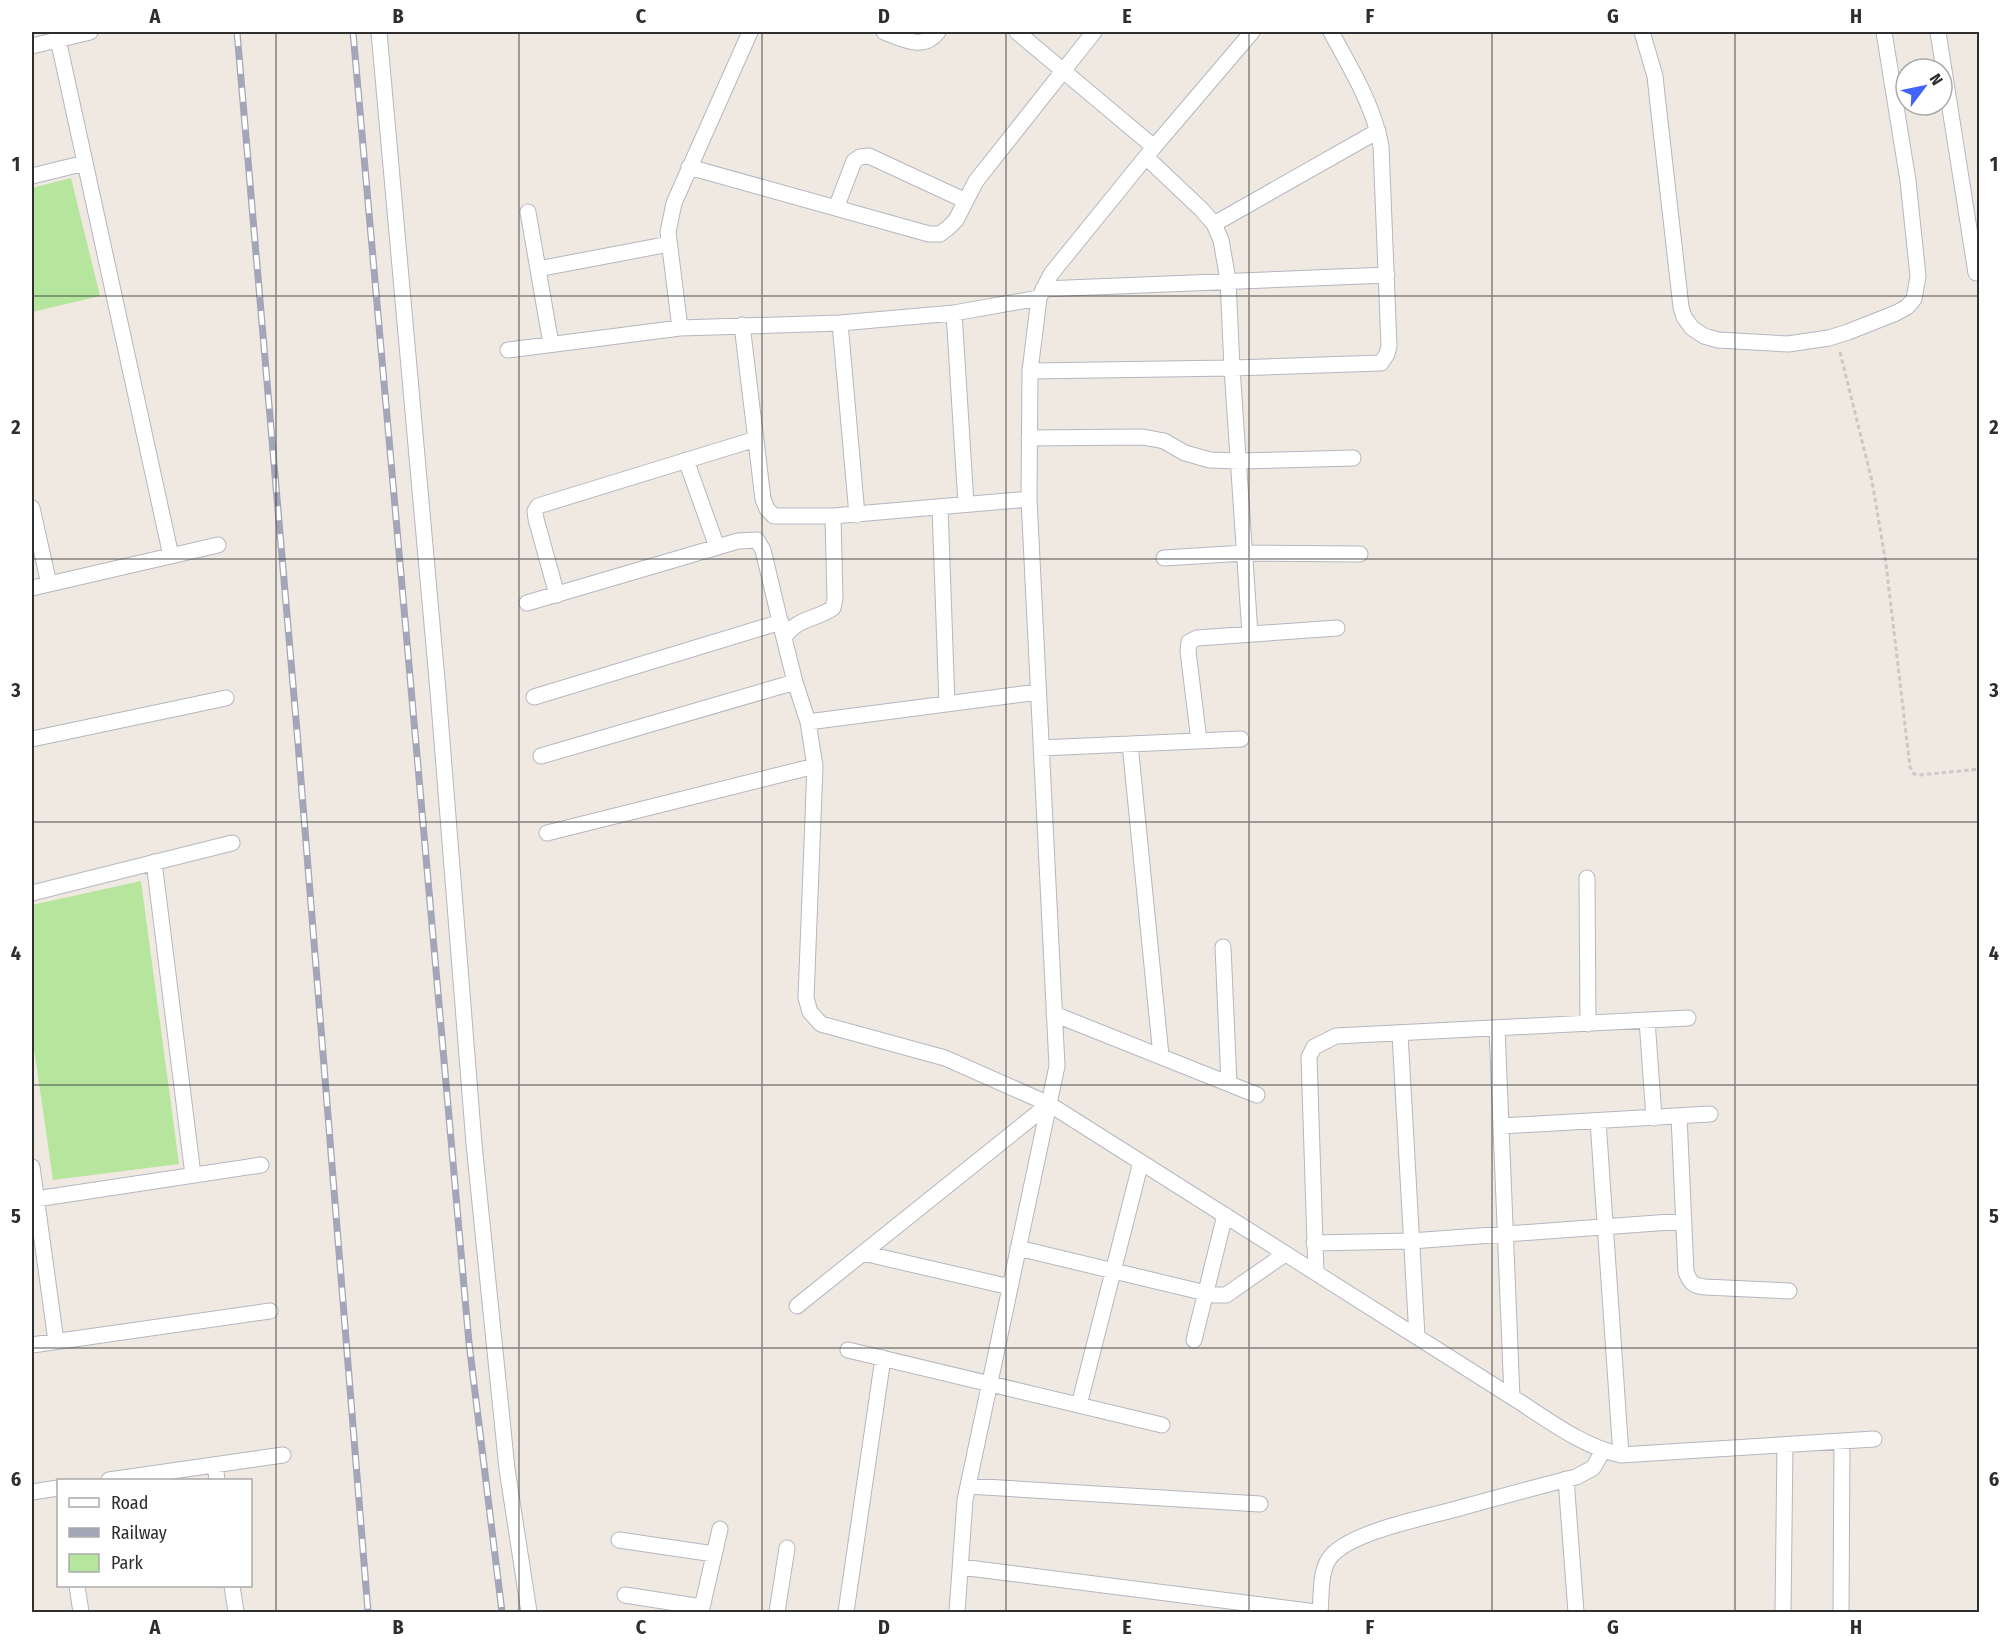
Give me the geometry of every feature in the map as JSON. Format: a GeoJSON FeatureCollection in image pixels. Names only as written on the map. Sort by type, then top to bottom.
{"type":"FeatureCollection","features":[{"type":"Feature","properties":{"kind":"street"},"geometry":{"type":"LineString","coordinates":[[32,45],[90,32]]}},
{"type":"Feature","properties":{"kind":"street"},"geometry":{"type":"LineString","coordinates":[[379,32],[438,691],[475,1156],[507,1469],[529,1612]]}},
{"type":"Feature","properties":{"kind":"street"},"geometry":{"type":"LineString","coordinates":[[680,328],[668,232],[674,203],[750,32]]}},
{"type":"Feature","properties":{"kind":"street"},"geometry":{"type":"LineString","coordinates":[[884,32],[918,43],[926,41],[938,32]]}},
{"type":"Feature","properties":{"kind":"street"},"geometry":{"type":"LineString","coordinates":[[1017,32],[1063,70],[1150,152],[1214,224],[1221,240],[1228,280],[1250,634]]}},
{"type":"Feature","properties":{"kind":"street"},"geometry":{"type":"LineString","coordinates":[[689,167],[929,234],[940,234],[956,220],[976,181],[1094,32]]}},
{"type":"Feature","properties":{"kind":"street"},"geometry":{"type":"LineString","coordinates":[[957,1612],[965,1500],[1057,1066],[1029,498],[1030,371],[1041,294],[1051,274],[1252,32]]}},
{"type":"Feature","properties":{"kind":"street"},"geometry":{"type":"LineString","coordinates":[[1030,371],[1380,363],[1387,354],[1389,346],[1381,146],[1378,130],[1366,98],[1331,32]]}},
{"type":"Feature","properties":{"kind":"street"},"geometry":{"type":"LineString","coordinates":[[1642,32],[1658,95],[1681,307],[1684,316],[1692,328],[1704,336],[1718,340],[1788,344],[1836,336],[1896,313],[1907,307],[1914,299],[1918,276],[1908,181],[1884,32]]}},
{"type":"Feature","properties":{"kind":"street"},"geometry":{"type":"LineString","coordinates":[[1938,32],[1976,273]]}},
{"type":"Feature","properties":{"kind":"street"},"geometry":{"type":"LineString","coordinates":[[58,39],[171,556]]}},
{"type":"Feature","properties":{"kind":"street"},"geometry":{"type":"LineString","coordinates":[[1214,224],[1378,130]]}},
{"type":"Feature","properties":{"kind":"street"},"geometry":{"type":"LineString","coordinates":[[836,208],[854,161],[860,157],[869,156],[966,201]]}},
{"type":"Feature","properties":{"kind":"street"},"geometry":{"type":"LineString","coordinates":[[32,176],[85,163]]}},
{"type":"Feature","properties":{"kind":"street"},"geometry":{"type":"LineString","coordinates":[[528,212],[551,344]]}},
{"type":"Feature","properties":{"kind":"street"},"geometry":{"type":"LineString","coordinates":[[538,269],[669,244]]}},
{"type":"Feature","properties":{"kind":"street"},"geometry":{"type":"LineString","coordinates":[[508,350],[680,328],[840,323],[954,313],[1041,294],[1228,280],[1387,274]]}},
{"type":"Feature","properties":{"kind":"street"},"geometry":{"type":"LineString","coordinates":[[954,313],[966,504]]}},
{"type":"Feature","properties":{"kind":"street"},"geometry":{"type":"LineString","coordinates":[[840,323],[857,515]]}},
{"type":"Feature","properties":{"kind":"street"},"geometry":{"type":"LineString","coordinates":[[742,325],[763,500],[767,509],[774,516],[857,515],[1029,498]]}},
{"type":"Feature","properties":{"kind":"street"},"geometry":{"type":"LineString","coordinates":[[1029,438],[1143,437],[1164,441],[1197,457],[1210,460],[1353,458]]}},
{"type":"Feature","properties":{"kind":"street"},"geometry":{"type":"LineString","coordinates":[[557,595],[536,519],[535,511],[538,506],[756,439]]}},
{"type":"Feature","properties":{"kind":"street"},"geometry":{"type":"LineString","coordinates":[[686,460],[717,548]]}},
{"type":"Feature","properties":{"kind":"street"},"geometry":{"type":"LineString","coordinates":[[940,507],[947,704]]}},
{"type":"Feature","properties":{"kind":"street"},"geometry":{"type":"LineString","coordinates":[[32,508],[49,584]]}},
{"type":"Feature","properties":{"kind":"street"},"geometry":{"type":"LineString","coordinates":[[784,638],[790,628],[799,622],[822,615],[833,608],[835,598],[834,516]]}},
{"type":"Feature","properties":{"kind":"street"},"geometry":{"type":"LineString","coordinates":[[527,603],[738,541],[757,540],[763,550],[795,682],[808,722],[815,766],[806,998],[810,1012],[821,1024],[945,1058],[1049,1104],[1587,1444],[1603,1451],[1621,1455],[1874,1439]]}},
{"type":"Feature","properties":{"kind":"street"},"geometry":{"type":"LineString","coordinates":[[32,588],[218,545]]}},
{"type":"Feature","properties":{"kind":"street"},"geometry":{"type":"LineString","coordinates":[[1164,558],[1245,553],[1360,554]]}},
{"type":"Feature","properties":{"kind":"street"},"geometry":{"type":"LineString","coordinates":[[534,697],[781,622]]}},
{"type":"Feature","properties":{"kind":"street"},"geometry":{"type":"LineString","coordinates":[[1199,741],[1188,651],[1190,642],[1204,638],[1337,628]]}},
{"type":"Feature","properties":{"kind":"street"},"geometry":{"type":"LineString","coordinates":[[541,756],[795,682]]}},
{"type":"Feature","properties":{"kind":"street"},"geometry":{"type":"LineString","coordinates":[[808,722],[1038,692]]}},
{"type":"Feature","properties":{"kind":"street"},"geometry":{"type":"LineString","coordinates":[[32,739],[226,698]]}},
{"type":"Feature","properties":{"kind":"street"},"geometry":{"type":"LineString","coordinates":[[1041,748],[1240,739]]}},
{"type":"Feature","properties":{"kind":"street"},"geometry":{"type":"LineString","coordinates":[[1130,744],[1161,1056]]}},
{"type":"Feature","properties":{"kind":"street"},"geometry":{"type":"LineString","coordinates":[[547,833],[815,766]]}},
{"type":"Feature","properties":{"kind":"street"},"geometry":{"type":"LineString","coordinates":[[32,892],[232,843]]}},
{"type":"Feature","properties":{"kind":"street"},"geometry":{"type":"LineString","coordinates":[[154,862],[193,1175]]}},
{"type":"Feature","properties":{"kind":"street"},"geometry":{"type":"LineString","coordinates":[[1587,878],[1588,1023]]}},
{"type":"Feature","properties":{"kind":"street"},"geometry":{"type":"LineString","coordinates":[[1224,947],[1228,1084]]}},
{"type":"Feature","properties":{"kind":"street"},"geometry":{"type":"LineString","coordinates":[[1054,1014],[1257,1095]]}},
{"type":"Feature","properties":{"kind":"street"},"geometry":{"type":"LineString","coordinates":[[1316,1273],[1309,1057],[1314,1047],[1336,1036],[1688,1018]]}},
{"type":"Feature","properties":{"kind":"street"},"geometry":{"type":"LineString","coordinates":[[1647,1020],[1654,1118]]}},
{"type":"Feature","properties":{"kind":"street"},"geometry":{"type":"LineString","coordinates":[[1497,1028],[1512,1397]]}},
{"type":"Feature","properties":{"kind":"street"},"geometry":{"type":"LineString","coordinates":[[1400,1034],[1417,1337]]}},
{"type":"Feature","properties":{"kind":"street"},"geometry":{"type":"LineString","coordinates":[[797,1306],[1049,1104]]}},
{"type":"Feature","properties":{"kind":"street"},"geometry":{"type":"LineString","coordinates":[[1501,1126],[1710,1114]]}},
{"type":"Feature","properties":{"kind":"street"},"geometry":{"type":"LineString","coordinates":[[1679,1116],[1686,1272],[1689,1281],[1694,1286],[1789,1291]]}},
{"type":"Feature","properties":{"kind":"street"},"geometry":{"type":"LineString","coordinates":[[1598,1121],[1621,1455]]}},
{"type":"Feature","properties":{"kind":"street"},"geometry":{"type":"LineString","coordinates":[[1079,1405],[1141,1162]]}},
{"type":"Feature","properties":{"kind":"street"},"geometry":{"type":"LineString","coordinates":[[36,1198],[261,1165]]}},
{"type":"Feature","properties":{"kind":"street"},"geometry":{"type":"LineString","coordinates":[[32,1167],[56,1341]]}},
{"type":"Feature","properties":{"kind":"street"},"geometry":{"type":"LineString","coordinates":[[1194,1340],[1225,1215]]}},
{"type":"Feature","properties":{"kind":"street"},"geometry":{"type":"LineString","coordinates":[[1314,1243],[1411,1241],[1684,1221]]}},
{"type":"Feature","properties":{"kind":"street"},"geometry":{"type":"LineString","coordinates":[[1018,1248],[1214,1296],[1226,1294],[1286,1254]]}},
{"type":"Feature","properties":{"kind":"street"},"geometry":{"type":"LineString","coordinates":[[863,1254],[1010,1287]]}},
{"type":"Feature","properties":{"kind":"street"},"geometry":{"type":"LineString","coordinates":[[32,1344],[270,1311]]}},
{"type":"Feature","properties":{"kind":"street"},"geometry":{"type":"LineString","coordinates":[[848,1350],[1162,1425]]}},
{"type":"Feature","properties":{"kind":"street"},"geometry":{"type":"LineString","coordinates":[[846,1612],[883,1358]]}},
{"type":"Feature","properties":{"kind":"street"},"geometry":{"type":"LineString","coordinates":[[1841,1612],[1842,1441]]}},
{"type":"Feature","properties":{"kind":"street"},"geometry":{"type":"LineString","coordinates":[[1782,1612],[1785,1445]]}},
{"type":"Feature","properties":{"kind":"street"},"geometry":{"type":"LineString","coordinates":[[961,1567],[1318,1612],[1326,1565],[1332,1555],[1342,1548],[1384,1528],[1576,1477],[1593,1468],[1603,1451]]}},
{"type":"Feature","properties":{"kind":"street"},"geometry":{"type":"LineString","coordinates":[[124,1479],[216,1473],[283,1455]]}},
{"type":"Feature","properties":{"kind":"street"},"geometry":{"type":"LineString","coordinates":[[1566,1479],[1576,1612]]}},
{"type":"Feature","properties":{"kind":"street"},"geometry":{"type":"LineString","coordinates":[[968,1486],[1260,1504]]}},
{"type":"Feature","properties":{"kind":"street"},"geometry":{"type":"LineString","coordinates":[[32,1492],[57,1488]]}},
{"type":"Feature","properties":{"kind":"street"},"geometry":{"type":"LineString","coordinates":[[625,1595],[701,1610],[720,1529]]}},
{"type":"Feature","properties":{"kind":"street"},"geometry":{"type":"LineString","coordinates":[[619,1540],[714,1554]]}},
{"type":"Feature","properties":{"kind":"street"},"geometry":{"type":"LineString","coordinates":[[777,1612],[787,1548]]}},
{"type":"Feature","properties":{"kind":"street"},"geometry":{"type":"LineString","coordinates":[[77,1587],[81,1612]]}},
{"type":"Feature","properties":{"kind":"street"},"geometry":{"type":"LineString","coordinates":[[232,1587],[236,1612]]}},
{"type":"Feature","properties":{"kind":"path"},"geometry":{"type":"LineString","coordinates":[[1836,336],[1872,481],[1886,564],[1911,767],[1914,774],[1920,775],[1980,769]]}},
{"type":"Feature","properties":{"kind":"green space"},"geometry":{"type":"Polygon","coordinates":[[[71,178],[100,296],[32,312],[32,188],[71,178]]]}},
{"type":"Feature","properties":{"kind":"green space"},"geometry":{"type":"Polygon","coordinates":[[[141,881],[179,1164],[53,1180],[32,1035],[32,905],[141,881]]]}},
{"type":"Feature","properties":{"kind":"railway"},"geometry":{"type":"LineString","coordinates":[[237,32],[298,743],[368,1612]]}},
{"type":"Feature","properties":{"kind":"railway"},"geometry":{"type":"LineString","coordinates":[[353,32],[469,1343],[502,1612]]}}]}
